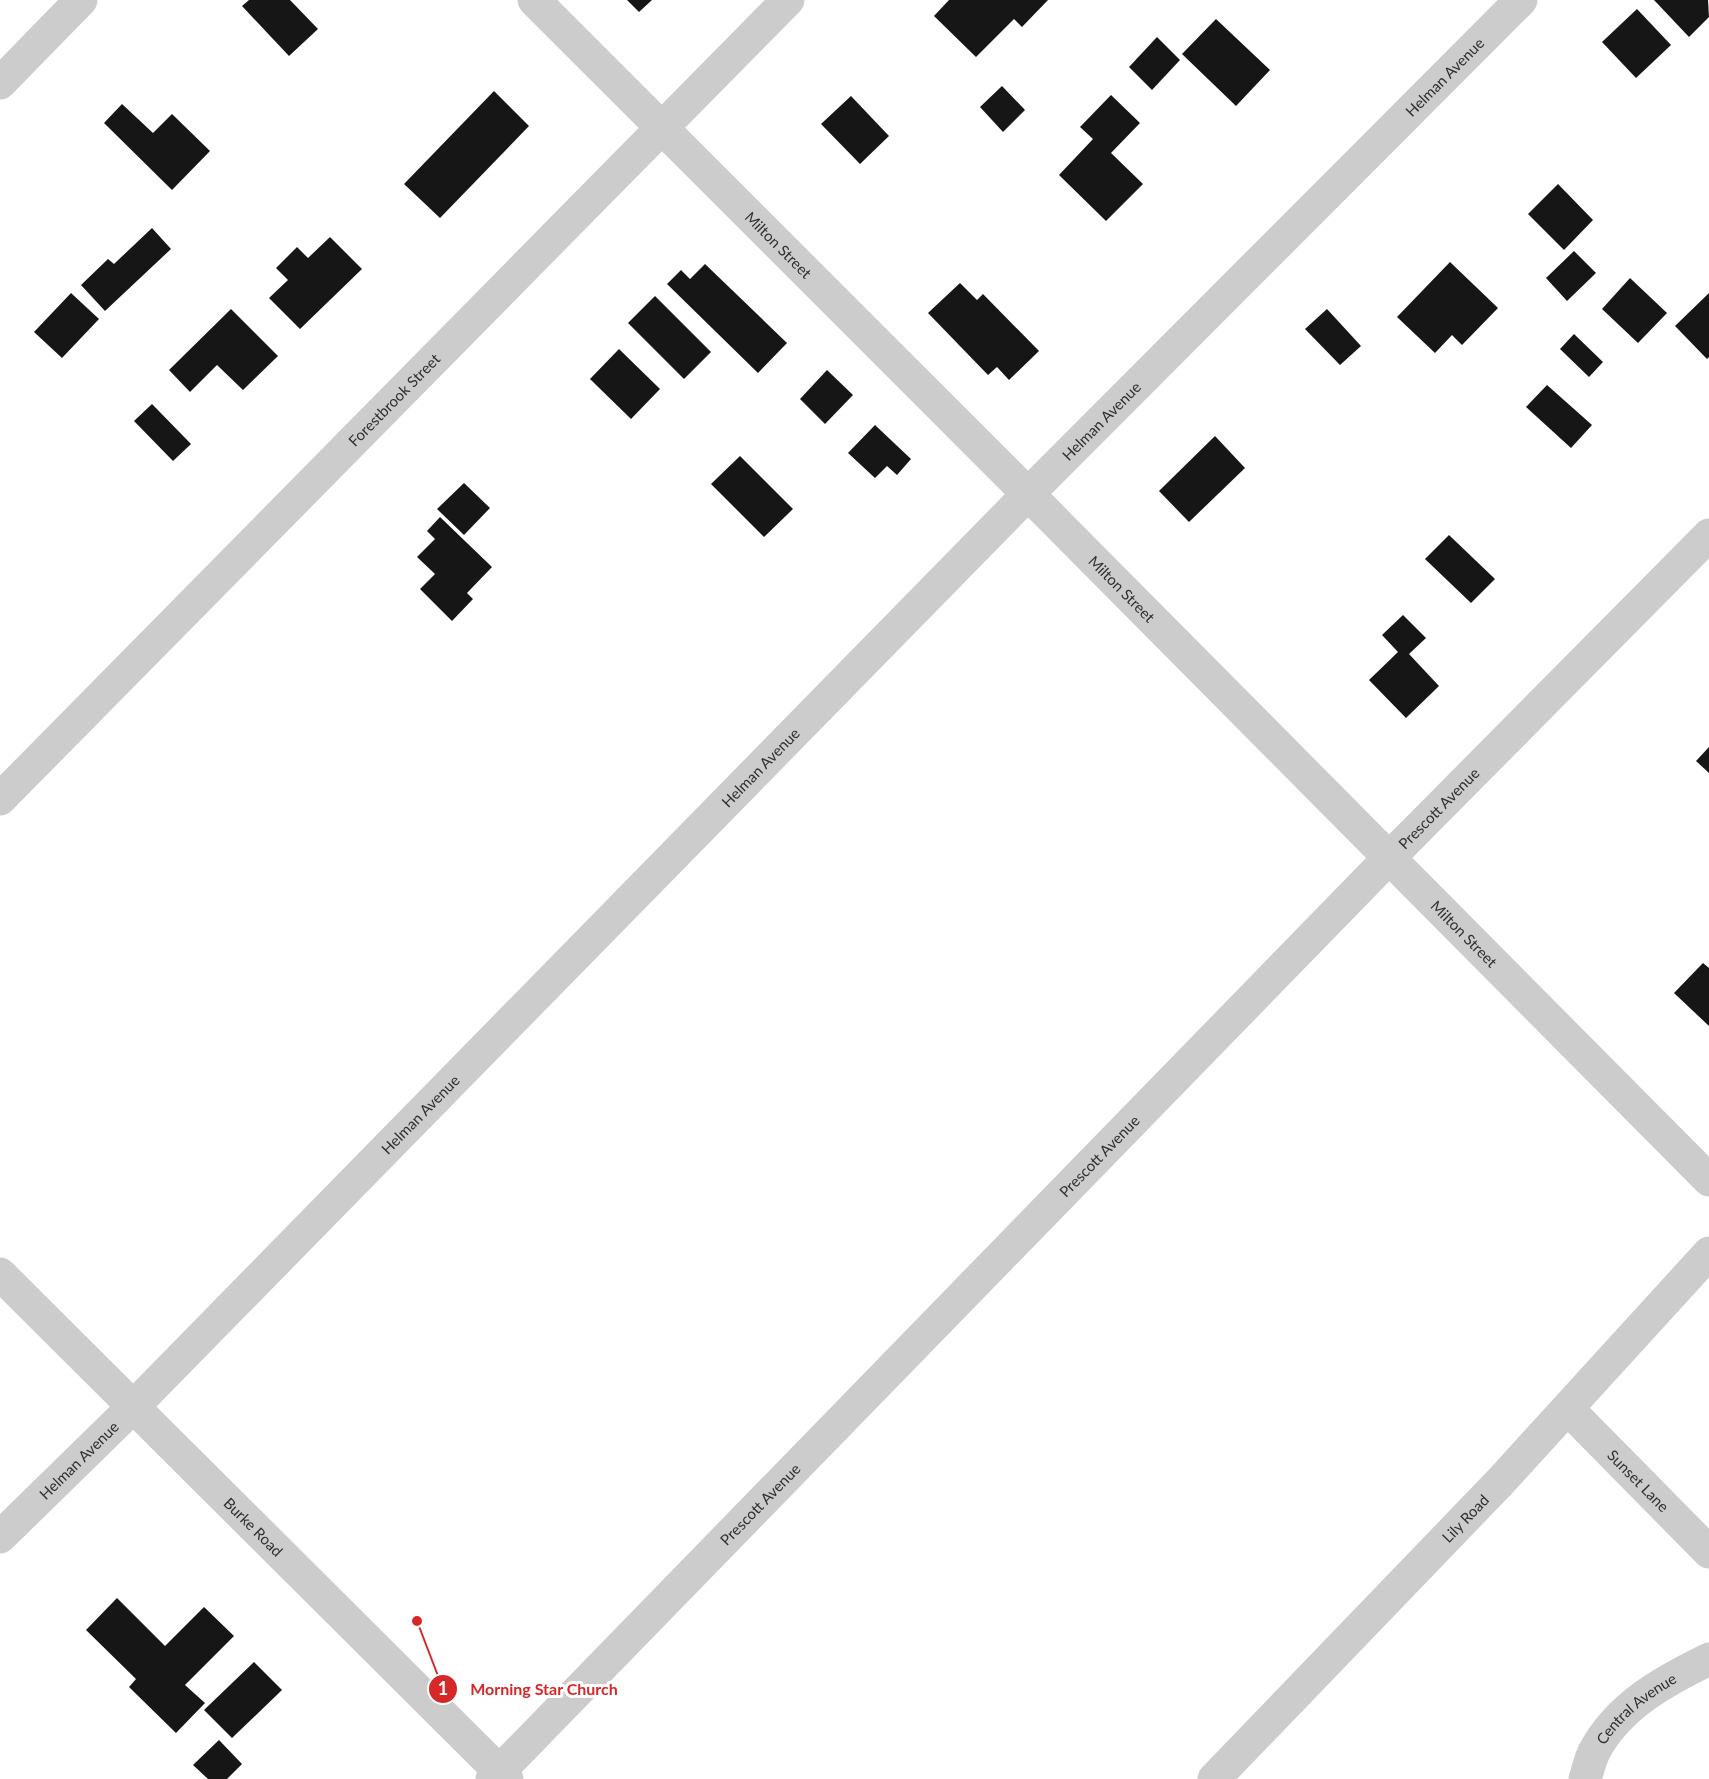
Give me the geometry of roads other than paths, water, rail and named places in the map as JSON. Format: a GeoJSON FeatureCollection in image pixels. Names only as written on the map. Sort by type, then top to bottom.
{"type":"FeatureCollection","features":[{"type":"Feature","properties":{"kind":"street"},"geometry":{"type":"LineString","coordinates":[[0,82],[81,0]]}},
{"type":"Feature","properties":{"kind":"street","name":"Milton Street"},"geometry":{"type":"LineString","coordinates":[[534,0],[1390,857],[1709,1180]]}},
{"type":"Feature","properties":{"kind":"street","name":"Forestbrook Street"},"geometry":{"type":"LineString","coordinates":[[0,800],[788,0]]}},
{"type":"Feature","properties":{"kind":"street","name":"Helman Avenue"},"geometry":{"type":"LineString","coordinates":[[0,1536],[133,1407],[1028,494],[1521,0]]}},
{"type":"Feature","properties":{"kind":"street","name":"Prescott Avenue"},"geometry":{"type":"LineString","coordinates":[[500,1776],[1390,857],[1709,535]]}},
{"type":"Feature","properties":{"kind":"street","name":"Lily Road"},"geometry":{"type":"LineString","coordinates":[[1214,1779],[1569,1410],[1709,1253]]}},
{"type":"Feature","properties":{"kind":"street","name":"Burke Road"},"geometry":{"type":"LineString","coordinates":[[0,1274],[500,1776]]}},
{"type":"Feature","properties":{"kind":"street","name":"Sunset Lane"},"geometry":{"type":"LineString","coordinates":[[1569,1410],[1709,1551]]}},
{"type":"Feature","properties":{"kind":"street","name":"Central Avenue"},"geometry":{"type":"LineString","coordinates":[[1585,1779],[1594,1753],[1616,1721],[1628,1709],[1664,1681],[1709,1659]]}},
{"type":"Feature","properties":{"kind":"place","name":"Morning Star Church"},"geometry":{"type":"Point","coordinates":[417,1621]}}]}
